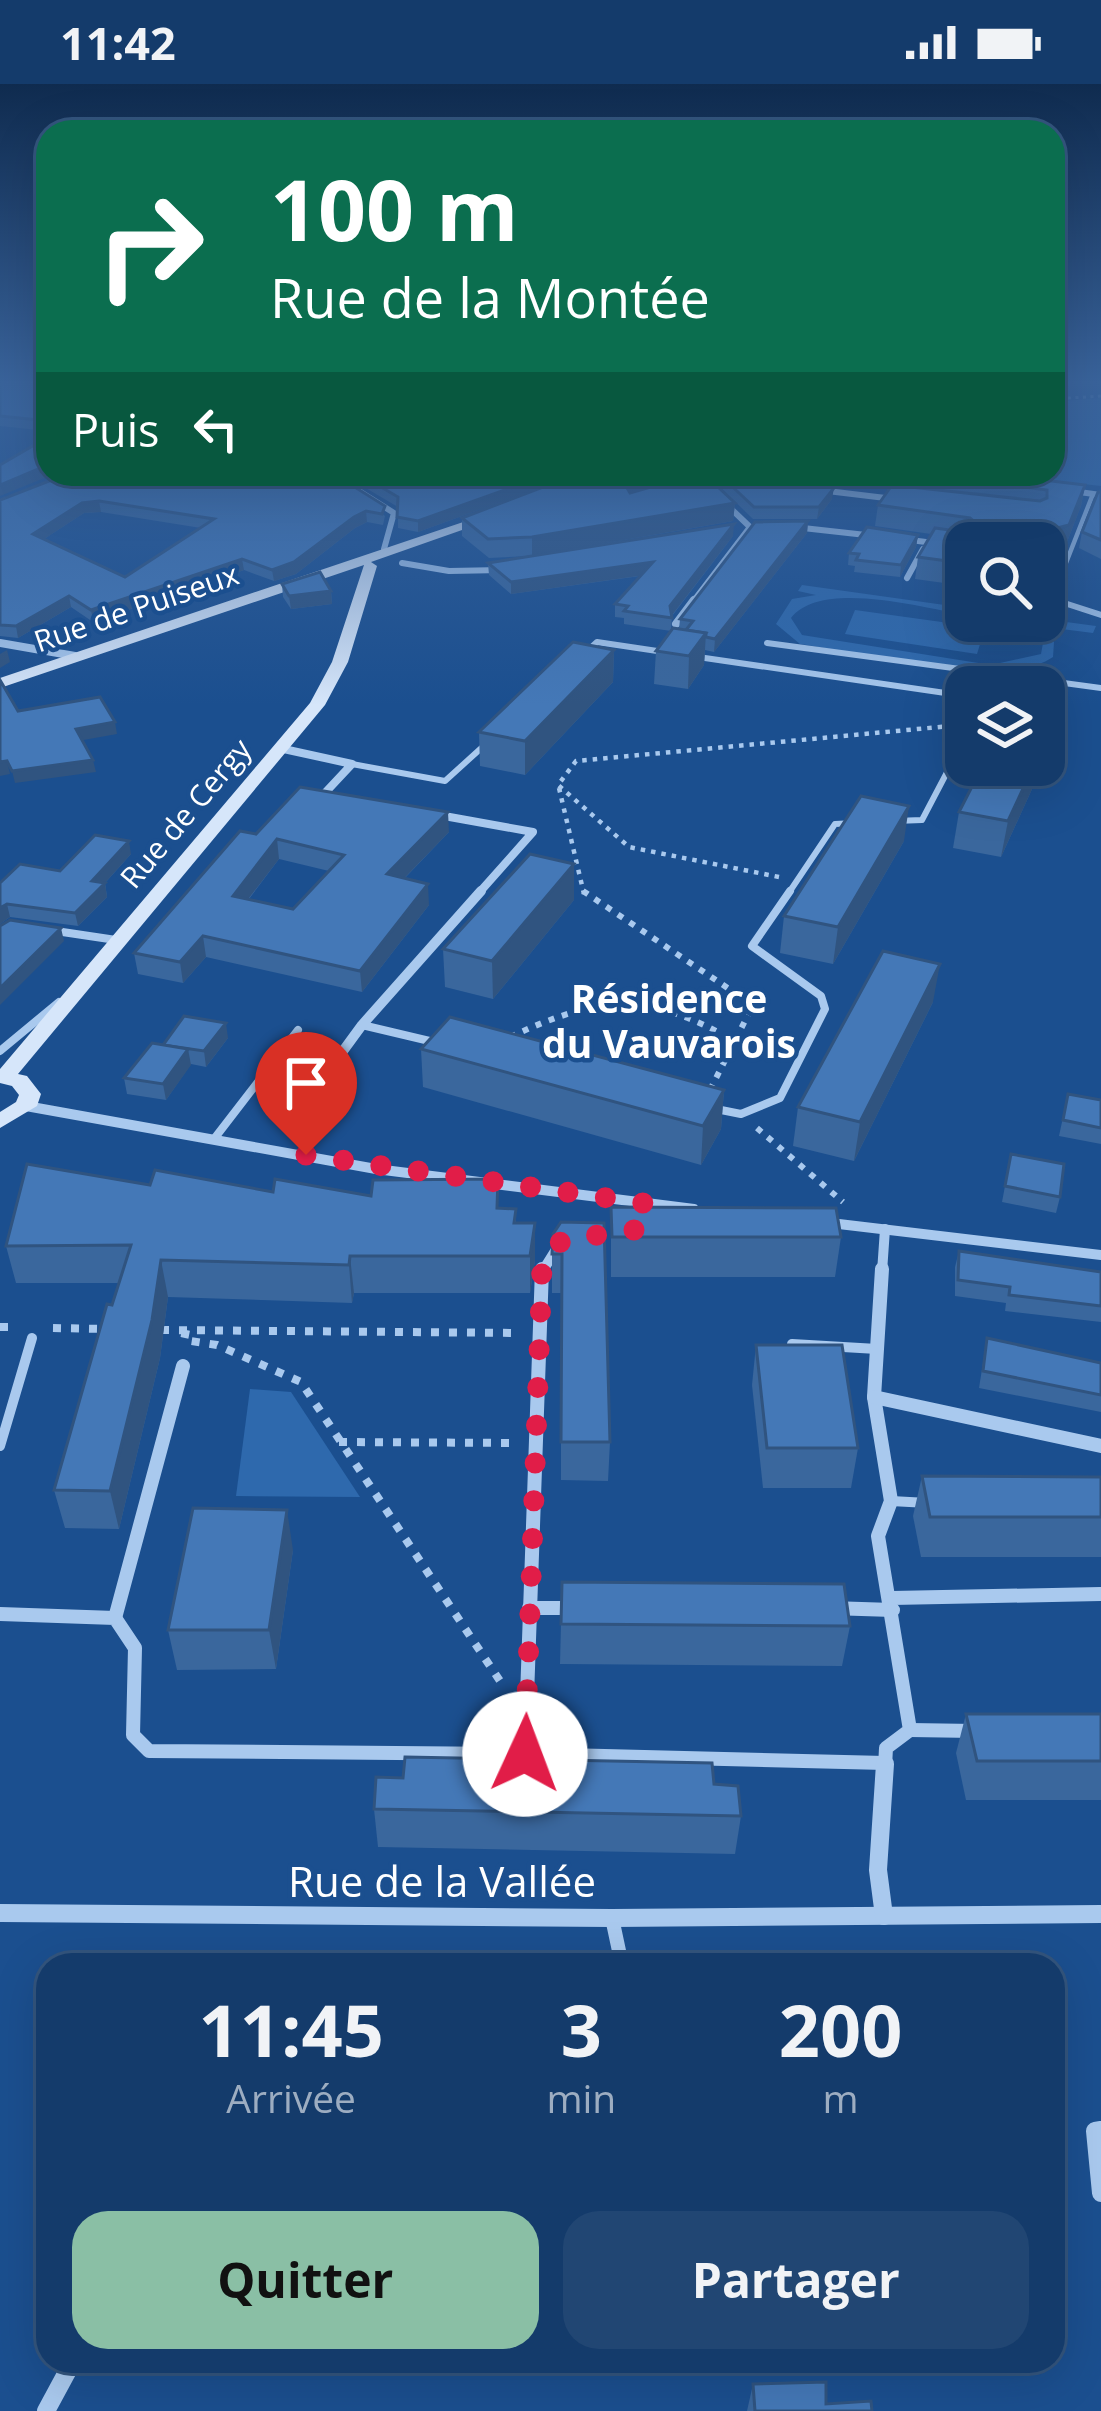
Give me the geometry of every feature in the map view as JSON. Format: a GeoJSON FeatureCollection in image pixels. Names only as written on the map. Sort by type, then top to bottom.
{"type":"FeatureCollection","features":[{"type":"Feature","properties":{"kind":"street"},"geometry":{"type":"LineString","coordinates":[[355,489],[394,513],[384,549],[364,564]]}},
{"type":"Feature","properties":{"kind":"street"},"geometry":{"type":"LineString","coordinates":[[807,489],[896,499]]}},
{"type":"Feature","properties":{"kind":"street"},"geometry":{"type":"LineString","coordinates":[[1050,489],[1097,494]]}},
{"type":"Feature","properties":{"kind":"street"},"geometry":{"type":"LineString","coordinates":[[719,497],[750,527]]}},
{"type":"Feature","properties":{"kind":"street"},"geometry":{"type":"LineString","coordinates":[[364,564],[403,555],[510,511]]}},
{"type":"Feature","properties":{"kind":"street"},"geometry":{"type":"LineString","coordinates":[[676,624],[750,527]]}},
{"type":"Feature","properties":{"kind":"street"},"geometry":{"type":"LineString","coordinates":[[737,529],[764,527]]}},
{"type":"Feature","properties":{"kind":"street"},"geometry":{"type":"LineString","coordinates":[[784,527],[945,545]]}},
{"type":"Feature","properties":{"kind":"street"},"geometry":{"type":"LineString","coordinates":[[907,578],[927,543]]}},
{"type":"Feature","properties":{"kind":"street"},"geometry":{"type":"LineString","coordinates":[[384,549],[449,571],[507,569]]}},
{"type":"Feature","properties":{"kind":"street","name":"Rue de Puiseux"},"geometry":{"type":"LineString","coordinates":[[0,683],[364,564]]}},
{"type":"Feature","properties":{"kind":"street","name":"Rue de Cergy"},"geometry":{"type":"LineString","coordinates":[[3,1077],[317,705],[340,662],[364,564]]}},
{"type":"Feature","properties":{"kind":"street"},"geometry":{"type":"LineString","coordinates":[[0,643],[76,656]]}},
{"type":"Feature","properties":{"kind":"street"},"geometry":{"type":"LineString","coordinates":[[280,748],[352,764]]}},
{"type":"Feature","properties":{"kind":"street"},"geometry":{"type":"LineString","coordinates":[[346,799],[323,795],[352,764]]}},
{"type":"Feature","properties":{"kind":"street"},"geometry":{"type":"LineString","coordinates":[[302,1106],[362,1025],[533,832],[416,811]]}},
{"type":"Feature","properties":{"kind":"street"},"geometry":{"type":"LineString","coordinates":[[3,1077],[28,1088],[26,1106]]}},
{"type":"Feature","properties":{"kind":"street"},"geometry":{"type":"LineString","coordinates":[[1,1124],[26,1106],[376,1169],[646,1211],[717,1211]]}},
{"type":"Feature","properties":{"kind":"street"},"geometry":{"type":"LineString","coordinates":[[806,1221],[1101,1255]]}},
{"type":"Feature","properties":{"kind":"street"},"geometry":{"type":"LineString","coordinates":[[879,1228],[874,1397],[891,1502],[878,1535],[910,1730]]}},
{"type":"Feature","properties":{"kind":"street"},"geometry":{"type":"LineString","coordinates":[[525,1754],[542,1267],[562,1240],[580,1238]]}},
{"type":"Feature","properties":{"kind":"street"},"geometry":{"type":"LineString","coordinates":[[183,1366],[115,1618],[135,1648],[133,1735],[149,1751],[885,1763]]}},
{"type":"Feature","properties":{"kind":"street"},"geometry":{"type":"LineString","coordinates":[[874,1397],[1101,1446]]}},
{"type":"Feature","properties":{"kind":"street"},"geometry":{"type":"LineString","coordinates":[[821,1608],[1101,1594]]}},
{"type":"Feature","properties":{"kind":"street"},"geometry":{"type":"LineString","coordinates":[[529,1608],[601,1608]]}},
{"type":"Feature","properties":{"kind":"street"},"geometry":{"type":"LineString","coordinates":[[0,1614],[115,1618]]}},
{"type":"Feature","properties":{"kind":"street"},"geometry":{"type":"LineString","coordinates":[[884,1916],[878,1870],[886,1748],[910,1730],[1006,1732]]}},
{"type":"Feature","properties":{"kind":"street","name":"Rue de la Vallée"},"geometry":{"type":"LineString","coordinates":[[0,1913],[612,1918],[1101,1914]]}},
{"type":"Feature","properties":{"kind":"street"},"geometry":{"type":"LineString","coordinates":[[1101,2130],[1095,2131],[1101,2193]]}},
{"type":"Feature","properties":{"kind":"street"},"geometry":{"type":"LineString","coordinates":[[46,2411],[67,2373]]}},
{"type":"Feature","properties":{"kind":"lane"},"geometry":{"type":"LineString","coordinates":[[1097,494],[1053,596],[1056,603],[1101,615]]}},
{"type":"Feature","properties":{"kind":"lane"},"geometry":{"type":"LineString","coordinates":[[580,658],[597,642],[666,652]]}},
{"type":"Feature","properties":{"kind":"lane"},"geometry":{"type":"LineString","coordinates":[[767,643],[1101,688]]}},
{"type":"Feature","properties":{"kind":"lane"},"geometry":{"type":"LineString","coordinates":[[689,656],[945,693]]}},
{"type":"Feature","properties":{"kind":"lane"},"geometry":{"type":"LineString","coordinates":[[352,764],[445,781],[496,735]]}},
{"type":"Feature","properties":{"kind":"lane"},"geometry":{"type":"LineString","coordinates":[[701,1106],[741,1114],[780,1098],[825,1009],[821,996],[752,946],[835,824],[922,820],[945,776]]}},
{"type":"Feature","properties":{"kind":"lane"},"geometry":{"type":"LineString","coordinates":[[31,928],[116,940]]}},
{"type":"Feature","properties":{"kind":"lane"},"geometry":{"type":"LineString","coordinates":[[0,1051],[72,991]]}},
{"type":"Feature","properties":{"kind":"lane"},"geometry":{"type":"LineString","coordinates":[[362,1025],[477,1053]]}},
{"type":"Feature","properties":{"kind":"lane"},"geometry":{"type":"LineString","coordinates":[[214,1139],[298,1030]]}},
{"type":"Feature","properties":{"kind":"lane"},"geometry":{"type":"LineString","coordinates":[[0,1447],[32,1338]]}},
{"type":"Feature","properties":{"kind":"lane"},"geometry":{"type":"LineString","coordinates":[[792,1344],[877,1349]]}},
{"type":"Feature","properties":{"kind":"lane"},"geometry":{"type":"LineString","coordinates":[[891,1502],[945,1504]]}},
{"type":"Feature","properties":{"kind":"lane"},"geometry":{"type":"LineString","coordinates":[[612,1918],[619,1953]]}},
{"type":"Feature","properties":{"kind":"path"},"geometry":{"type":"LineString","coordinates":[[558,784],[576,761],[945,726]]}},
{"type":"Feature","properties":{"kind":"path"},"geometry":{"type":"LineString","coordinates":[[558,784],[629,847],[796,880]]}},
{"type":"Feature","properties":{"kind":"path"},"geometry":{"type":"LineString","coordinates":[[558,784],[584,894],[753,1005],[738,1043],[701,1106]]}},
{"type":"Feature","properties":{"kind":"path"},"geometry":{"type":"LineString","coordinates":[[477,1053],[576,1007],[616,1005],[708,1023],[738,1043]]}},
{"type":"Feature","properties":{"kind":"path"},"geometry":{"type":"LineString","coordinates":[[741,1114],[879,1228]]}},
{"type":"Feature","properties":{"kind":"path"},"geometry":{"type":"LineString","coordinates":[[0,1327],[23,1328]]}},
{"type":"Feature","properties":{"kind":"path"},"geometry":{"type":"LineString","coordinates":[[46,1328],[116,1329]]}},
{"type":"Feature","properties":{"kind":"path"},"geometry":{"type":"LineString","coordinates":[[140,1329],[541,1334]]}},
{"type":"Feature","properties":{"kind":"path"},"geometry":{"type":"LineString","coordinates":[[186,1330],[184,1340],[217,1345],[301,1382],[526,1720]]}},
{"type":"Feature","properties":{"kind":"path"},"geometry":{"type":"LineString","coordinates":[[339,1442],[536,1443]]}},
{"type":"Feature","properties":{"kind":"shaded area"},"geometry":{"type":"Polygon","coordinates":[[[802,585],[945,605],[945,611],[874,599],[825,600],[791,618],[802,635],[991,665],[1041,654],[1042,642],[1054,642],[1053,657],[1032,666],[945,669],[800,644],[776,624],[792,599],[816,595],[798,591],[802,585]]]}},
{"type":"Feature","properties":{"kind":"shaded area"},"geometry":{"type":"Polygon","coordinates":[[[855,610],[945,622],[945,642],[981,642],[977,654],[845,634],[855,610]]]}},
{"type":"Feature","properties":{"kind":"shaded area"},"geometry":{"type":"Polygon","coordinates":[[[1065,622],[1096,626],[1093,633],[1065,629],[1065,622]]]}},
{"type":"Feature","properties":{"kind":"shaded area"},"geometry":{"type":"Polygon","coordinates":[[[250,1389],[291,1392],[360,1497],[236,1496],[250,1389]]]}},
{"type":"Feature","properties":{"kind":"building"},"geometry":{"type":"Polygon","coordinates":[[[29,489],[357,489],[385,506],[382,514],[366,511],[354,517],[294,562],[272,570],[242,559],[91,610],[69,596],[16,626],[0,625],[0,500],[29,489]],[[99,501],[82,503],[33,534],[125,577],[214,519],[99,501]]]}},
{"type":"Feature","properties":{"kind":"building"},"geometry":{"type":"Polygon","coordinates":[[[384,489],[508,489],[418,521],[397,517],[398,497],[384,489]]]}},
{"type":"Feature","properties":{"kind":"building"},"geometry":{"type":"Polygon","coordinates":[[[539,489],[627,489],[630,493],[645,489],[720,489],[735,503],[532,537],[488,539],[462,518],[539,489]]]}},
{"type":"Feature","properties":{"kind":"building"},"geometry":{"type":"Polygon","coordinates":[[[734,489],[834,489],[819,507],[754,507],[734,489]]]}},
{"type":"Feature","properties":{"kind":"building"},"geometry":{"type":"Polygon","coordinates":[[[889,489],[1047,498],[1047,490],[1036,489],[1084,489],[1065,526],[1065,522],[975,522],[878,505],[889,489]]]}},
{"type":"Feature","properties":{"kind":"building"},"geometry":{"type":"Polygon","coordinates":[[[1101,492],[1101,540],[1082,532],[1101,492]]]}},
{"type":"Feature","properties":{"kind":"building"},"geometry":{"type":"Polygon","coordinates":[[[808,521],[715,639],[686,630],[693,621],[680,619],[755,522],[808,521]]]}},
{"type":"Feature","properties":{"kind":"building"},"geometry":{"type":"Polygon","coordinates":[[[734,524],[670,606],[672,618],[624,611],[628,606],[615,604],[653,562],[511,582],[488,563],[734,524]]]}},
{"type":"Feature","properties":{"kind":"building"},"geometry":{"type":"Polygon","coordinates":[[[867,527],[918,535],[901,565],[856,560],[859,554],[849,553],[867,527]]]}},
{"type":"Feature","properties":{"kind":"building"},"geometry":{"type":"Polygon","coordinates":[[[935,528],[945,529],[945,561],[918,557],[935,528]]]}},
{"type":"Feature","properties":{"kind":"building"},"geometry":{"type":"Polygon","coordinates":[[[320,572],[331,591],[289,596],[282,584],[320,572]]]}},
{"type":"Feature","properties":{"kind":"building"},"geometry":{"type":"Polygon","coordinates":[[[673,628],[706,633],[689,656],[656,651],[673,628]]]}},
{"type":"Feature","properties":{"kind":"building"},"geometry":{"type":"Polygon","coordinates":[[[573,642],[614,650],[525,741],[479,732],[573,642]]]}},
{"type":"Feature","properties":{"kind":"building"},"geometry":{"type":"Polygon","coordinates":[[[0,680],[18,711],[100,697],[115,722],[76,729],[93,760],[12,771],[7,761],[0,762],[0,680]]]}},
{"type":"Feature","properties":{"kind":"building"},"geometry":{"type":"Polygon","coordinates":[[[972,786],[1024,786],[1008,821],[959,812],[972,786]]]}},
{"type":"Feature","properties":{"kind":"building"},"geometry":{"type":"Polygon","coordinates":[[[300,787],[448,812],[387,874],[428,884],[360,971],[203,936],[180,962],[134,953],[240,831],[256,834],[300,787]],[[277,839],[233,896],[293,909],[344,855],[277,839]]]}},
{"type":"Feature","properties":{"kind":"building"},"geometry":{"type":"Polygon","coordinates":[[[861,796],[909,806],[838,927],[784,916],[861,796]]]}},
{"type":"Feature","properties":{"kind":"building"},"geometry":{"type":"Polygon","coordinates":[[[95,835],[129,841],[92,881],[105,883],[75,913],[7,904],[0,908],[0,883],[20,864],[60,871],[95,835]]]}},
{"type":"Feature","properties":{"kind":"building"},"geometry":{"type":"Polygon","coordinates":[[[530,854],[574,864],[492,961],[443,949],[530,854]]]}},
{"type":"Feature","properties":{"kind":"building"},"geometry":{"type":"Polygon","coordinates":[[[10,920],[61,928],[0,988],[0,926],[10,920]]]}},
{"type":"Feature","properties":{"kind":"building"},"geometry":{"type":"Polygon","coordinates":[[[883,951],[940,964],[860,1122],[798,1107],[883,951]]]}},
{"type":"Feature","properties":{"kind":"building"},"geometry":{"type":"Polygon","coordinates":[[[184,1016],[226,1023],[204,1051],[163,1045],[184,1016]]]}},
{"type":"Feature","properties":{"kind":"building"},"geometry":{"type":"Polygon","coordinates":[[[450,1017],[724,1090],[703,1126],[421,1049],[450,1017]]]}},
{"type":"Feature","properties":{"kind":"building"},"geometry":{"type":"Polygon","coordinates":[[[152,1043],[188,1049],[163,1084],[124,1078],[152,1043]]]}},
{"type":"Feature","properties":{"kind":"building"},"geometry":{"type":"Polygon","coordinates":[[[1068,1094],[1101,1100],[1101,1128],[1063,1120],[1068,1094]]]}},
{"type":"Feature","properties":{"kind":"building"},"geometry":{"type":"Polygon","coordinates":[[[1011,1154],[1064,1164],[1060,1197],[1005,1186],[1011,1154]]]}},
{"type":"Feature","properties":{"kind":"building"},"geometry":{"type":"Polygon","coordinates":[[[27,1164],[150,1185],[155,1170],[273,1192],[275,1179],[371,1196],[373,1180],[498,1179],[497,1208],[516,1209],[514,1223],[535,1223],[530,1256],[350,1256],[349,1265],[161,1260],[152,1320],[110,1491],[54,1490],[107,1304],[112,1305],[131,1245],[6,1246],[27,1164]]]}},
{"type":"Feature","properties":{"kind":"building"},"geometry":{"type":"Polygon","coordinates":[[[611,1207],[836,1208],[841,1237],[612,1237],[611,1207]]]}},
{"type":"Feature","properties":{"kind":"building"},"geometry":{"type":"Polygon","coordinates":[[[561,1222],[604,1223],[610,1442],[561,1442],[562,1254],[552,1254],[553,1234],[561,1222]]]}},
{"type":"Feature","properties":{"kind":"building"},"geometry":{"type":"Polygon","coordinates":[[[959,1251],[1101,1272],[1101,1306],[1009,1295],[1010,1287],[958,1280],[959,1251]]]}},
{"type":"Feature","properties":{"kind":"building"},"geometry":{"type":"Polygon","coordinates":[[[987,1338],[1101,1363],[1101,1395],[983,1371],[987,1338]]]}},
{"type":"Feature","properties":{"kind":"building"},"geometry":{"type":"Polygon","coordinates":[[[756,1345],[842,1345],[858,1448],[767,1448],[756,1345]]]}},
{"type":"Feature","properties":{"kind":"building"},"geometry":{"type":"Polygon","coordinates":[[[922,1476],[1101,1477],[1101,1517],[930,1517],[922,1476]]]}},
{"type":"Feature","properties":{"kind":"building"},"geometry":{"type":"Polygon","coordinates":[[[193,1508],[287,1510],[269,1630],[168,1630],[193,1508]]]}},
{"type":"Feature","properties":{"kind":"building"},"geometry":{"type":"Polygon","coordinates":[[[562,1582],[844,1584],[850,1626],[561,1624],[562,1582]]]}},
{"type":"Feature","properties":{"kind":"building"},"geometry":{"type":"Polygon","coordinates":[[[966,1714],[1101,1714],[1101,1761],[977,1761],[966,1714]]]}},
{"type":"Feature","properties":{"kind":"building"},"geometry":{"type":"Polygon","coordinates":[[[405,1757],[712,1763],[714,1784],[738,1786],[741,1816],[374,1809],[376,1777],[403,1778],[405,1757]]]}},
{"type":"Feature","properties":{"kind":"building"},"geometry":{"type":"Polygon","coordinates":[[[826,2382],[826,2404],[871,2401],[872,2411],[755,2411],[753,2384],[826,2382]]]}},
{"type":"Feature","properties":{"kind":"district","name":"Résidence du Vauvarois"},"geometry":{"type":"Point","coordinates":[669,1020]}},
{"type":"Feature","properties":{"kind":"route"},"geometry":{"type":"LineString","coordinates":[[306,1155],[376,1169],[650,1204],[634,1230],[562,1240],[542,1267],[525,1754]]}}]}
